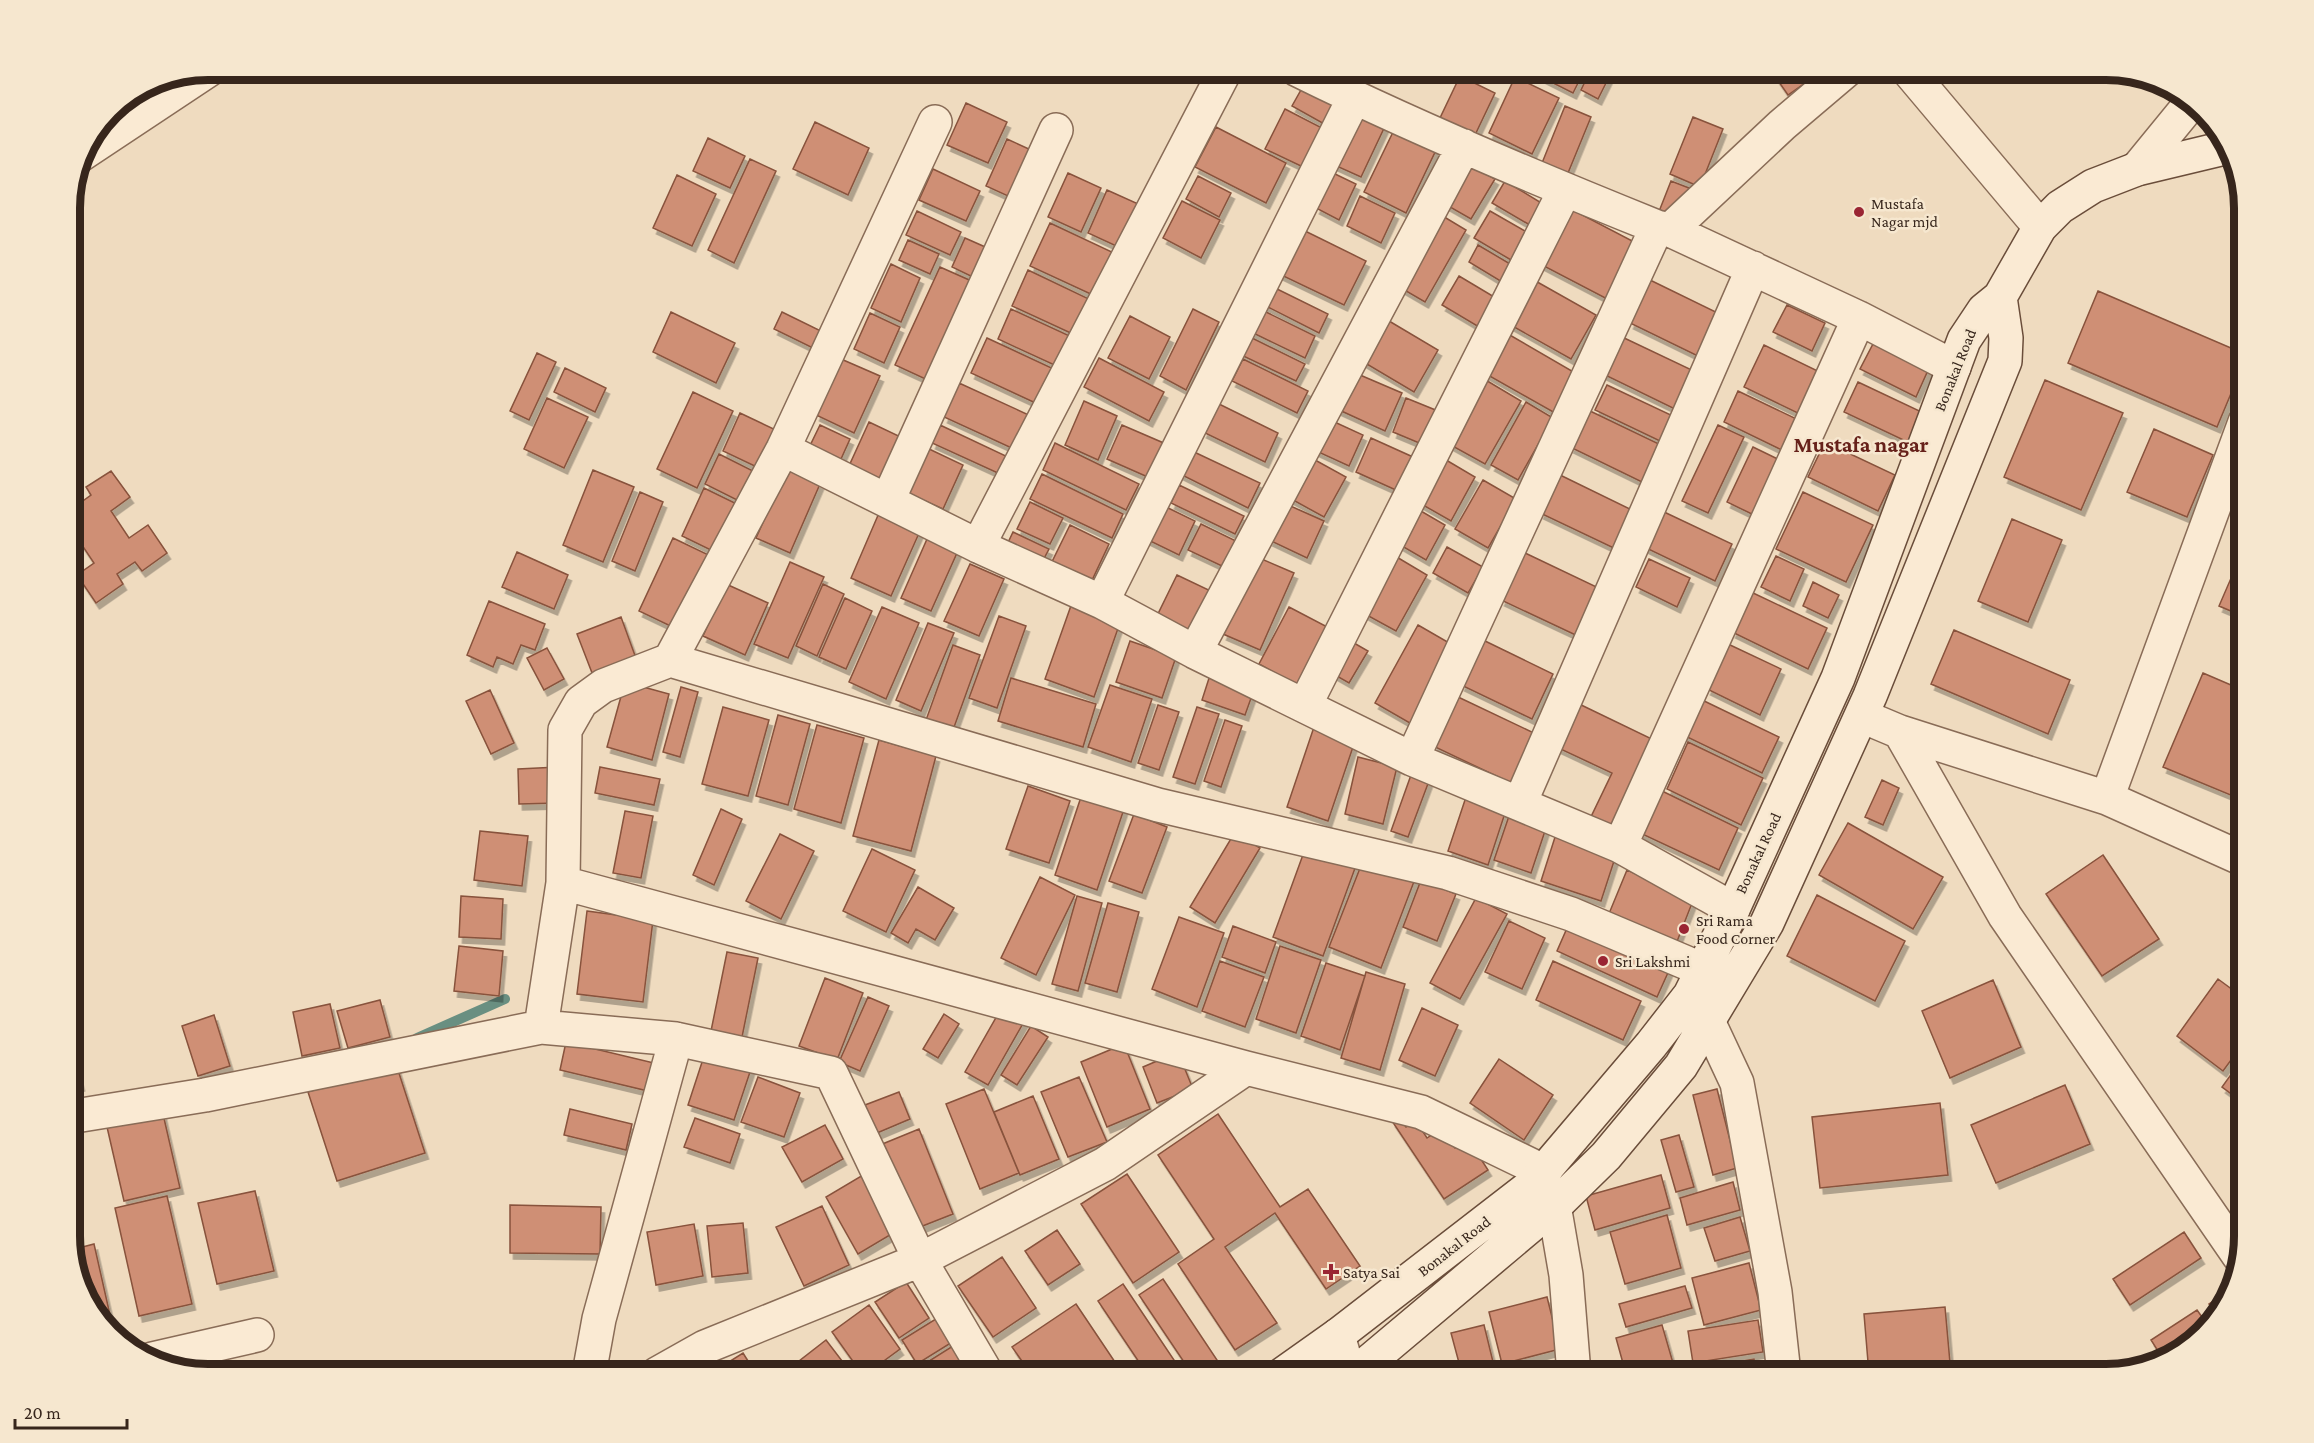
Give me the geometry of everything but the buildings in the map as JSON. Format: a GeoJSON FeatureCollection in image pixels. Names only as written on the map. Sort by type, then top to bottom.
{"type":"FeatureCollection","features":[{"type":"Feature","properties":{"kind":"street"},"geometry":{"type":"LineString","coordinates":[[978,546],[1220,80]]}},
{"type":"Feature","properties":{"kind":"street"},"geometry":{"type":"LineString","coordinates":[[1318,80],[1565,190],[1664,228],[1753,267],[1859,318],[1954,368]]}},
{"type":"Feature","properties":{"kind":"street"},"geometry":{"type":"LineString","coordinates":[[1412,759],[1664,228],[1835,80]]}},
{"type":"Feature","properties":{"kind":"street"},"geometry":{"type":"LineString","coordinates":[[1915,80],[2040,227]]}},
{"type":"Feature","properties":{"kind":"street"},"geometry":{"type":"LineString","coordinates":[[97,144],[192,81]]}},
{"type":"Feature","properties":{"kind":"street"},"geometry":{"type":"LineString","coordinates":[[1102,602],[1354,98]]}},
{"type":"Feature","properties":{"kind":"street"},"geometry":{"type":"LineString","coordinates":[[2137,169],[2187,108]]}},
{"type":"Feature","properties":{"kind":"street"},"geometry":{"type":"LineString","coordinates":[[670,660],[783,449],[935,122]]}},
{"type":"Feature","properties":{"kind":"street"},"geometry":{"type":"LineString","coordinates":[[888,500],[1056,130]]}},
{"type":"Feature","properties":{"kind":"street"},"geometry":{"type":"LineString","coordinates":[[1195,652],[1464,146]]}},
{"type":"Feature","properties":{"kind":"street","name":"Bonakal Road"},"geometry":{"type":"LineString","coordinates":[[1297,1364],[1532,1185],[1651,1045],[1690,995],[1733,909],[1838,678],[1964,340],[1984,310],[2000,297],[2040,227],[2060,207],[2093,186],[2137,169],[2220,149]]}},
{"type":"Feature","properties":{"kind":"street"},"geometry":{"type":"LineString","coordinates":[[1305,705],[1565,190]]}},
{"type":"Feature","properties":{"kind":"street"},"geometry":{"type":"LineString","coordinates":[[1520,803],[1753,267]]}},
{"type":"Feature","properties":{"kind":"street","name":"Bonakal Road"},"geometry":{"type":"LineString","coordinates":[[1366,1364],[1554,1206],[1606,1156],[1681,1066],[1767,923],[1862,716],[2005,361],[2006,338],[2000,297]]}},
{"type":"Feature","properties":{"kind":"street"},"geometry":{"type":"LineString","coordinates":[[1620,846],[1859,318]]}},
{"type":"Feature","properties":{"kind":"street"},"geometry":{"type":"LineString","coordinates":[[783,449],[978,546],[1102,602],[1195,652],[1412,759],[1620,846],[1733,909]]}},
{"type":"Feature","properties":{"kind":"street"},"geometry":{"type":"LineString","coordinates":[[2107,798],[2234,452]]}},
{"type":"Feature","properties":{"kind":"street"},"geometry":{"type":"LineString","coordinates":[[541,1027],[563,883],[565,730],[581,702],[603,686],[670,660],[1158,805],[1448,873],[1571,914],[1701,969]]}},
{"type":"Feature","properties":{"kind":"street"},"geometry":{"type":"LineString","coordinates":[[1862,716],[1900,732],[2107,798],[2234,855]]}},
{"type":"Feature","properties":{"kind":"street"},"geometry":{"type":"LineString","coordinates":[[1900,732],[2005,916],[2233,1246]]}},
{"type":"Feature","properties":{"kind":"street"},"geometry":{"type":"LineString","coordinates":[[563,883],[1246,1068],[1421,1112],[1545,1172]]}},
{"type":"Feature","properties":{"kind":"street"},"geometry":{"type":"LineString","coordinates":[[1708,1021],[1737,1083],[1775,1292],[1783,1364]]}},
{"type":"Feature","properties":{"kind":"street"},"geometry":{"type":"LineString","coordinates":[[80,1115],[205,1095],[541,1027],[675,1039],[831,1073],[920,1260],[981,1364]]}},
{"type":"Feature","properties":{"kind":"street"},"geometry":{"type":"LineString","coordinates":[[591,1364],[598,1319],[675,1039]]}},
{"type":"Feature","properties":{"kind":"street"},"geometry":{"type":"LineString","coordinates":[[675,1364],[705,1347],[920,1260],[1105,1164],[1246,1068]]}},
{"type":"Feature","properties":{"kind":"street"},"geometry":{"type":"LineString","coordinates":[[1554,1206],[1566,1275],[1573,1364]]}},
{"type":"Feature","properties":{"kind":"street"},"geometry":{"type":"LineString","coordinates":[[165,1356],[257,1335]]}},
{"type":"Feature","properties":{"kind":"street"},"geometry":{"type":"LineString","coordinates":[[1338,1335],[1348,1364]]}},
{"type":"Feature","properties":{"kind":"waterway"},"geometry":{"type":"LineString","coordinates":[[417,1038],[505,999]]}},
{"type":"Feature","properties":{"kind":"place","name":"Mustafa Nagar mjd"},"geometry":{"type":"Point","coordinates":[1859,212]}},
{"type":"Feature","properties":{"kind":"place","name":"Sri Rama Food Corner"},"geometry":{"type":"Point","coordinates":[1684,929]}},
{"type":"Feature","properties":{"kind":"place","name":"Sri Lakshmi"},"geometry":{"type":"Point","coordinates":[1603,961]}},
{"type":"Feature","properties":{"kind":"place","name":"Satya Sai"},"geometry":{"type":"Point","coordinates":[1331,1272]}},
{"type":"Feature","properties":{"kind":"district","name":"Mustafa nagar"},"geometry":{"type":"Point","coordinates":[1861,444]}}]}
